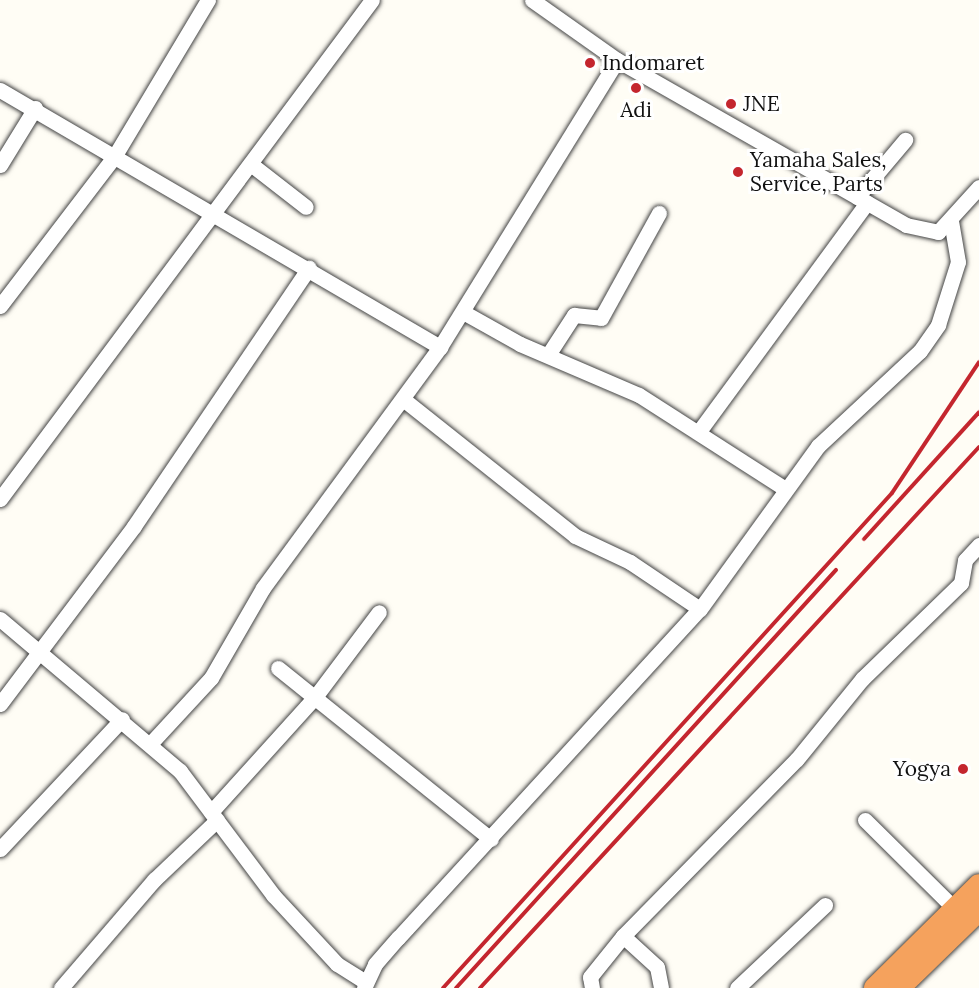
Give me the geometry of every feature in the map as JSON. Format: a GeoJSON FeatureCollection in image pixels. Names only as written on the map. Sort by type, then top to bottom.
{"type":"FeatureCollection","features":[{"type":"Feature","properties":{"kind":"highway"},"geometry":{"type":"LineString","coordinates":[[874,988],[979,885]]}},
{"type":"Feature","properties":{"kind":"highway"},"geometry":{"type":"LineString","coordinates":[[899,988],[979,910]]}},
{"type":"Feature","properties":{"kind":"street"},"geometry":{"type":"LineString","coordinates":[[0,306],[114,157],[208,0]]}},
{"type":"Feature","properties":{"kind":"street"},"geometry":{"type":"LineString","coordinates":[[0,499],[210,217],[252,165],[372,0]]}},
{"type":"Feature","properties":{"kind":"street"},"geometry":{"type":"LineString","coordinates":[[532,0],[617,60],[862,200],[929,232],[951,221],[979,187]]}},
{"type":"Feature","properties":{"kind":"street"},"geometry":{"type":"LineString","coordinates":[[150,744],[211,678],[263,588],[440,347],[617,60]]}},
{"type":"Feature","properties":{"kind":"street"},"geometry":{"type":"LineString","coordinates":[[0,90],[35,108],[210,217],[309,268],[440,347]]}},
{"type":"Feature","properties":{"kind":"street"},"geometry":{"type":"LineString","coordinates":[[0,165],[35,108]]}},
{"type":"Feature","properties":{"kind":"street"},"geometry":{"type":"LineString","coordinates":[[700,430],[905,140]]}},
{"type":"Feature","properties":{"kind":"street"},"geometry":{"type":"LineString","coordinates":[[252,165],[306,207]]}},
{"type":"Feature","properties":{"kind":"street"},"geometry":{"type":"LineString","coordinates":[[548,355],[574,315],[601,318],[659,213]]}},
{"type":"Feature","properties":{"kind":"street"},"geometry":{"type":"LineString","coordinates":[[0,618],[122,719],[180,771],[298,924],[337,964],[365,985],[398,938],[700,609],[784,488],[848,415],[895,379],[938,325],[958,262],[951,221]]}},
{"type":"Feature","properties":{"kind":"street"},"geometry":{"type":"LineString","coordinates":[[0,704],[41,654],[309,268]]}},
{"type":"Feature","properties":{"kind":"street"},"geometry":{"type":"LineString","coordinates":[[463,312],[700,430],[784,488]]}},
{"type":"Feature","properties":{"kind":"street"},"geometry":{"type":"LineString","coordinates":[[403,399],[575,537],[630,562],[700,609]]}},
{"type":"Feature","properties":{"kind":"street"},"geometry":{"type":"LineString","coordinates":[[592,988],[590,977],[623,936],[797,759],[862,679],[961,584],[965,560],[979,545]]}},
{"type":"Feature","properties":{"kind":"street"},"geometry":{"type":"LineString","coordinates":[[61,988],[154,880],[214,816],[315,697],[379,612]]}},
{"type":"Feature","properties":{"kind":"street"},"geometry":{"type":"LineString","coordinates":[[278,668],[491,839]]}},
{"type":"Feature","properties":{"kind":"street"},"geometry":{"type":"LineString","coordinates":[[0,849],[122,719]]}},
{"type":"Feature","properties":{"kind":"street"},"geometry":{"type":"LineString","coordinates":[[864,820],[955,909]]}},
{"type":"Feature","properties":{"kind":"street"},"geometry":{"type":"LineString","coordinates":[[737,988],[825,905]]}},
{"type":"Feature","properties":{"kind":"street"},"geometry":{"type":"LineString","coordinates":[[623,936],[657,967],[661,988]]}},
{"type":"Feature","properties":{"kind":"railway"},"geometry":{"type":"LineString","coordinates":[[443,988],[892,493],[979,362]]}},
{"type":"Feature","properties":{"kind":"railway"},"geometry":{"type":"LineString","coordinates":[[864,539],[979,412]]}},
{"type":"Feature","properties":{"kind":"railway"},"geometry":{"type":"LineString","coordinates":[[480,988],[979,447]]}},
{"type":"Feature","properties":{"kind":"railway"},"geometry":{"type":"LineString","coordinates":[[456,988],[836,570]]}},
{"type":"Feature","properties":{"kind":"place","name":"Indomaret"},"geometry":{"type":"Point","coordinates":[590,63]}},
{"type":"Feature","properties":{"kind":"place","name":"Adi"},"geometry":{"type":"Point","coordinates":[636,88]}},
{"type":"Feature","properties":{"kind":"place","name":"JNE"},"geometry":{"type":"Point","coordinates":[731,104]}},
{"type":"Feature","properties":{"kind":"place","name":"Yamaha Sales, Service, Parts"},"geometry":{"type":"Point","coordinates":[738,172]}},
{"type":"Feature","properties":{"kind":"place","name":"Yogya"},"geometry":{"type":"Point","coordinates":[963,769]}}]}
